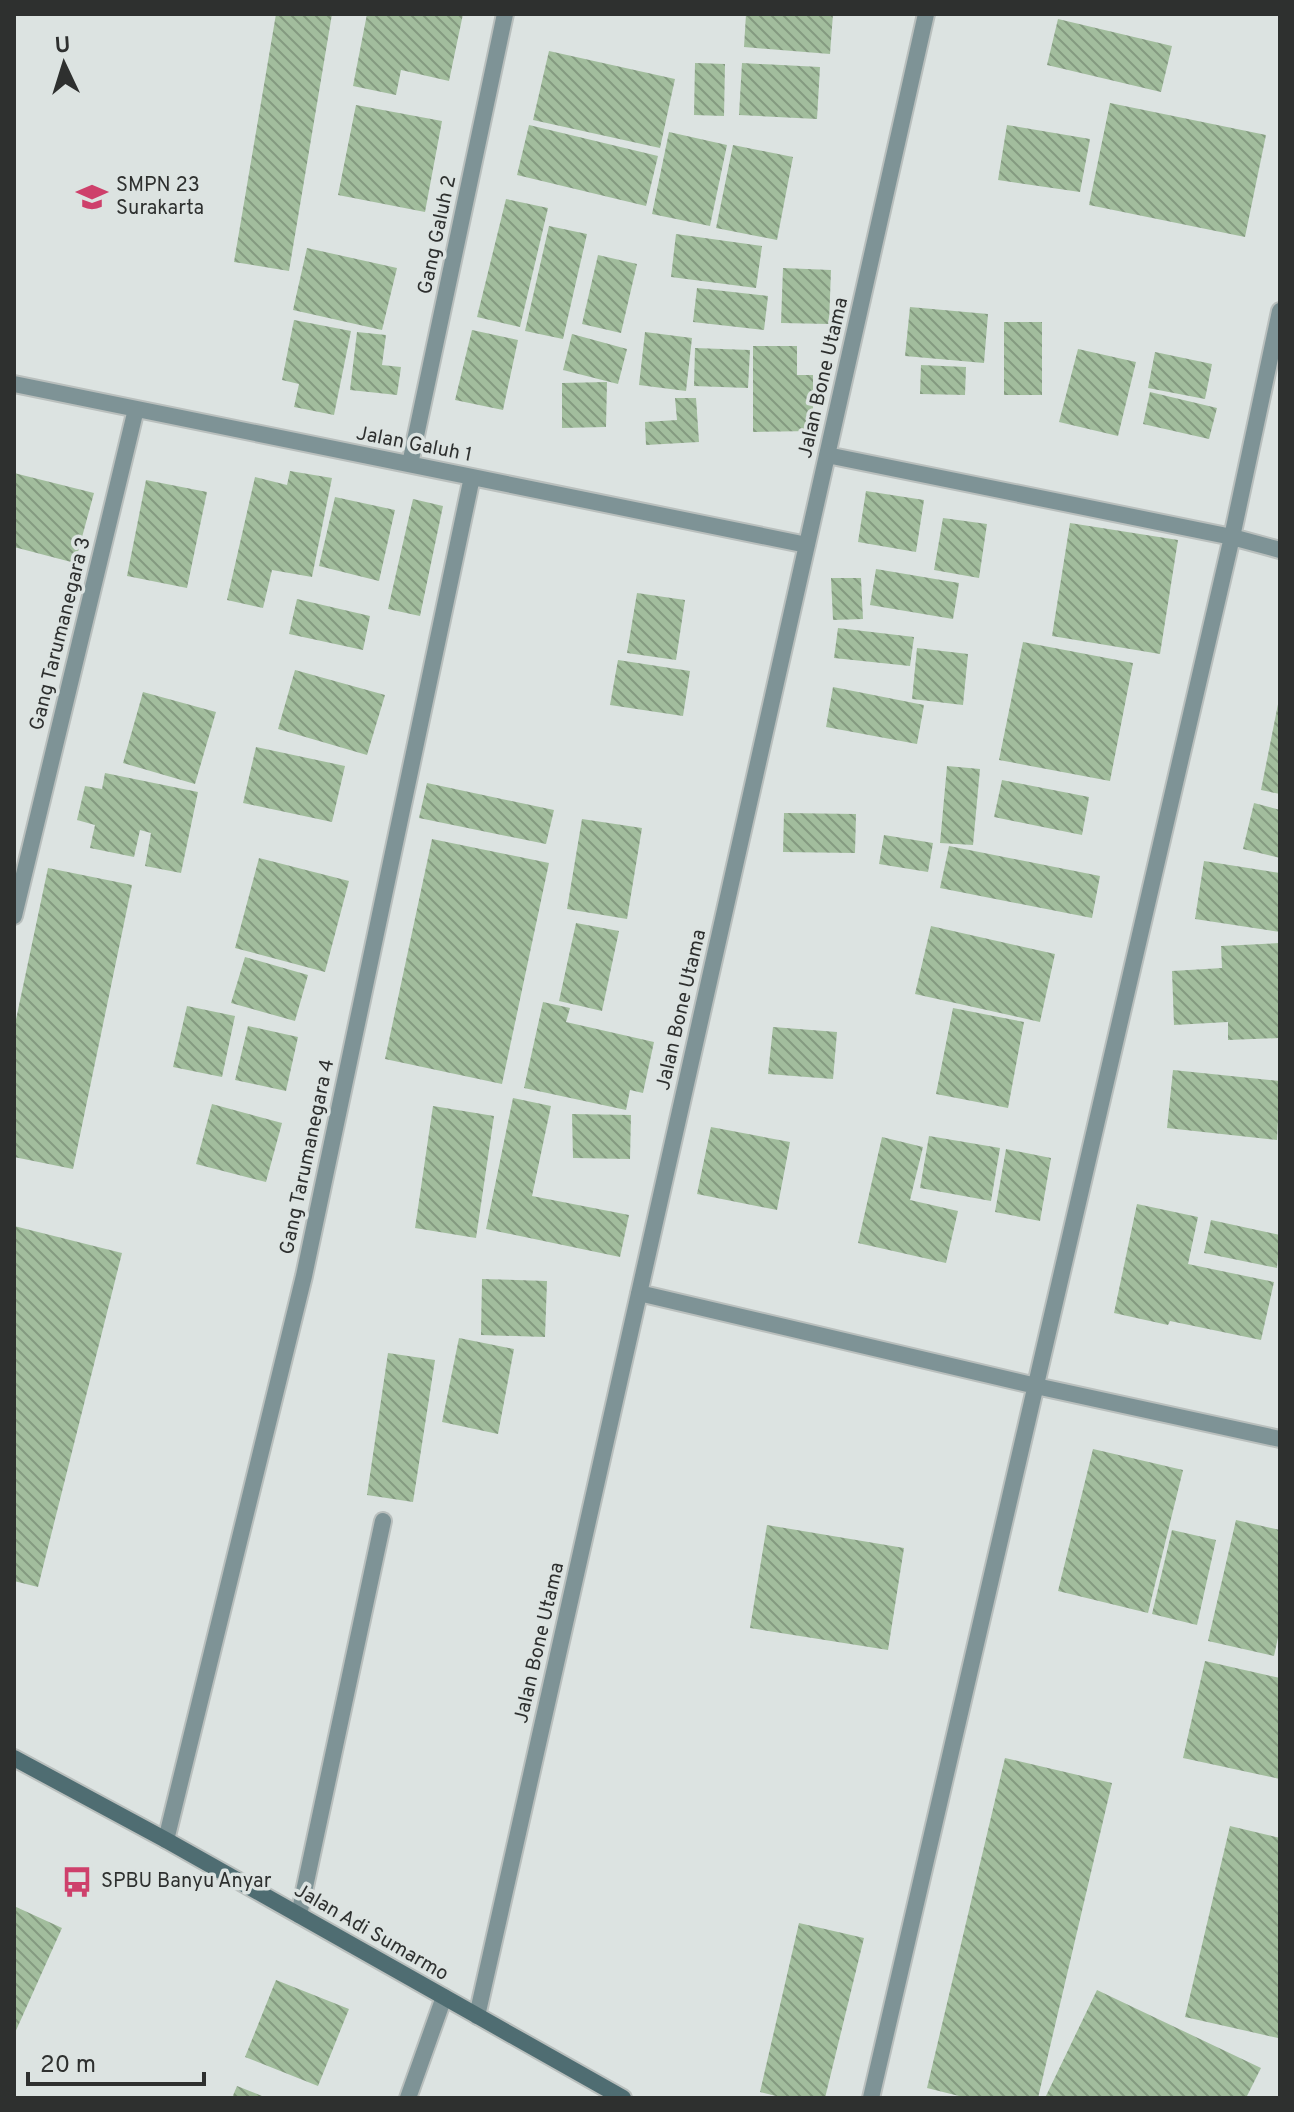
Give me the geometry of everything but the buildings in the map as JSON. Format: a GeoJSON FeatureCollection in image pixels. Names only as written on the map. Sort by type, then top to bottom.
{"type":"FeatureCollection","features":[{"type":"Feature","properties":{"kind":"main road","name":"Jalan Adi Sumarmo"},"geometry":{"type":"LineString","coordinates":[[14,1758],[166,1840],[623,2098]]}},
{"type":"Feature","properties":{"kind":"street","name":"Gang Galuh 2"},"geometry":{"type":"LineString","coordinates":[[410,464],[505,14]]}},
{"type":"Feature","properties":{"kind":"street","name":"Jalan Bone Utama"},"geometry":{"type":"LineString","coordinates":[[477,2016],[926,14]]}},
{"type":"Feature","properties":{"kind":"street"},"geometry":{"type":"LineString","coordinates":[[871,2098],[1232,537],[1280,311]]}},
{"type":"Feature","properties":{"kind":"street","name":"Jalan Galuh 1"},"geometry":{"type":"LineString","coordinates":[[14,384],[807,545]]}},
{"type":"Feature","properties":{"kind":"street","name":"Gang Tarumanegara 3"},"geometry":{"type":"LineString","coordinates":[[14,916],[136,409]]}},
{"type":"Feature","properties":{"kind":"street"},"geometry":{"type":"LineString","coordinates":[[827,455],[1232,537],[1280,550]]}},
{"type":"Feature","properties":{"kind":"street","name":"Gang Tarumanegara 4"},"geometry":{"type":"LineString","coordinates":[[166,1840],[304,1276],[472,477]]}},
{"type":"Feature","properties":{"kind":"street"},"geometry":{"type":"LineString","coordinates":[[639,1293],[1036,1386],[1280,1439]]}},
{"type":"Feature","properties":{"kind":"street"},"geometry":{"type":"LineString","coordinates":[[299,1915],[383,1521]]}},
{"type":"Feature","properties":{"kind":"street"},"geometry":{"type":"LineString","coordinates":[[408,2098],[444,1997]]}},
{"type":"Feature","properties":{"kind":"place","name":"SMPN 23 Surakarta"},"geometry":{"type":"Point","coordinates":[92,197]}},
{"type":"Feature","properties":{"kind":"place","name":"SPBU Banyu Anyar"},"geometry":{"type":"Point","coordinates":[77,1882]}}]}
